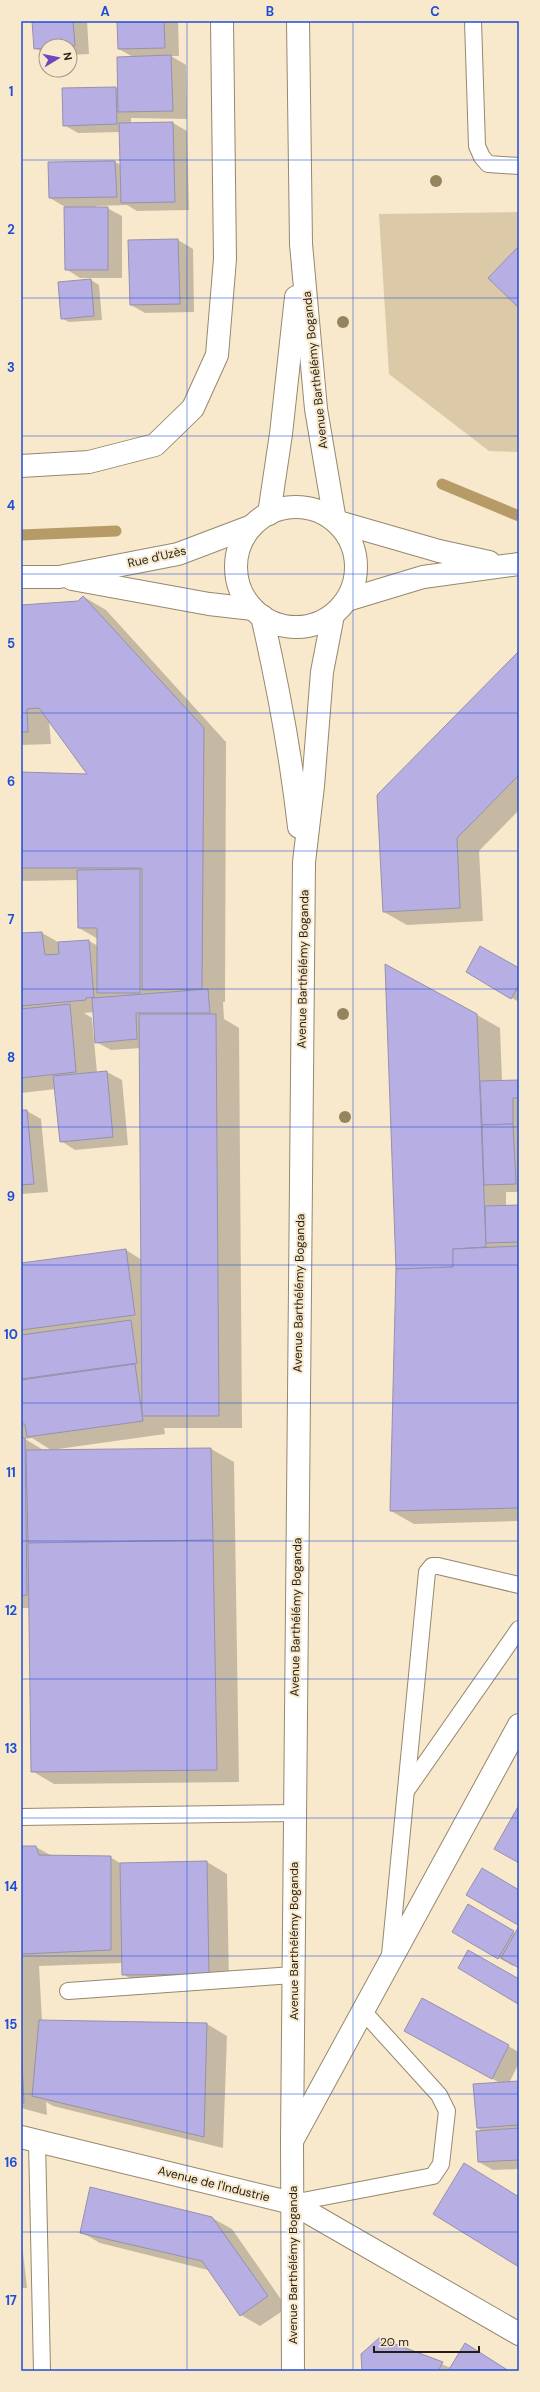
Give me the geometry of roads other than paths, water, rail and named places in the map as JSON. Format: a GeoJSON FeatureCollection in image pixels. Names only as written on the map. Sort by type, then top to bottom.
{"type":"FeatureCollection","features":[{"type":"Feature","properties":{"kind":"main road"},"geometry":{"type":"LineString","coordinates":[[21,466],[89,462],[156,445],[193,408],[217,354],[225,259],[222,21]]}},
{"type":"Feature","properties":{"kind":"main road","name":"Avenue Barthélémy Boganda"},"geometry":{"type":"LineString","coordinates":[[298,21],[301,244],[316,409],[335,520]]}},
{"type":"Feature","properties":{"kind":"main road","name":"Avenue Barthélémy Boganda"},"geometry":{"type":"LineString","coordinates":[[260,520],[281,434],[301,244]]}},
{"type":"Feature","properties":{"kind":"main road"},"geometry":{"type":"LineString","coordinates":[[297,506],[317,510],[335,520],[439,551],[511,564],[423,577],[340,607],[316,624],[298,627],[279,625],[257,613],[241,590],[236,568],[240,546],[260,520],[277,509],[297,506]]}},
{"type":"Feature","properties":{"kind":"main road","name":"Rue d'Uzès"},"geometry":{"type":"LineString","coordinates":[[59,577],[178,554],[260,520]]}},
{"type":"Feature","properties":{"kind":"main road"},"geometry":{"type":"LineString","coordinates":[[335,520],[345,531],[355,553],[356,577],[340,607]]}},
{"type":"Feature","properties":{"kind":"main road","name":"Rue d'Uzès"},"geometry":{"type":"LineString","coordinates":[[21,577],[59,577],[257,613]]}},
{"type":"Feature","properties":{"kind":"main road","name":"Avenue Barthélémy Boganda"},"geometry":{"type":"LineString","coordinates":[[293,2371],[292,2141],[304,862],[313,786],[322,672],[340,607]]}},
{"type":"Feature","properties":{"kind":"main road","name":"Avenue Barthélémy Boganda"},"geometry":{"type":"LineString","coordinates":[[257,613],[276,677],[293,775],[304,862]]}},
{"type":"Feature","properties":{"kind":"main road"},"geometry":{"type":"LineString","coordinates":[[292,2141],[362,2010],[519,1725]]}},
{"type":"Feature","properties":{"kind":"main road","name":"Avenue de l'Industrie"},"geometry":{"type":"LineString","coordinates":[[29,2139],[292,2203],[519,2334]]}},
{"type":"Feature","properties":{"kind":"lane"},"geometry":{"type":"LineString","coordinates":[[473,21],[477,146],[482,157],[488,164],[519,166]]}},
{"type":"Feature","properties":{"kind":"lane"},"geometry":{"type":"LineString","coordinates":[[390,1960],[427,1572],[432,1566],[438,1566],[519,1584]]}},
{"type":"Feature","properties":{"kind":"lane"},"geometry":{"type":"LineString","coordinates":[[406,1793],[519,1629]]}},
{"type":"Feature","properties":{"kind":"lane"},"geometry":{"type":"LineString","coordinates":[[21,1817],[295,1813]]}},
{"type":"Feature","properties":{"kind":"lane"},"geometry":{"type":"LineString","coordinates":[[68,1991],[294,1975]]}},
{"type":"Feature","properties":{"kind":"lane"},"geometry":{"type":"LineString","coordinates":[[292,2203],[433,2176],[441,2164],[447,2111],[439,2095],[362,2010]]}},
{"type":"Feature","properties":{"kind":"lane"},"geometry":{"type":"LineString","coordinates":[[29,2139],[42,2371]]}},
{"type":"Feature","properties":{"kind":"waterway"},"geometry":{"type":"LineString","coordinates":[[442,484],[519,516]]}},
{"type":"Feature","properties":{"kind":"waterway"},"geometry":{"type":"LineString","coordinates":[[21,535],[116,531]]}}]}
